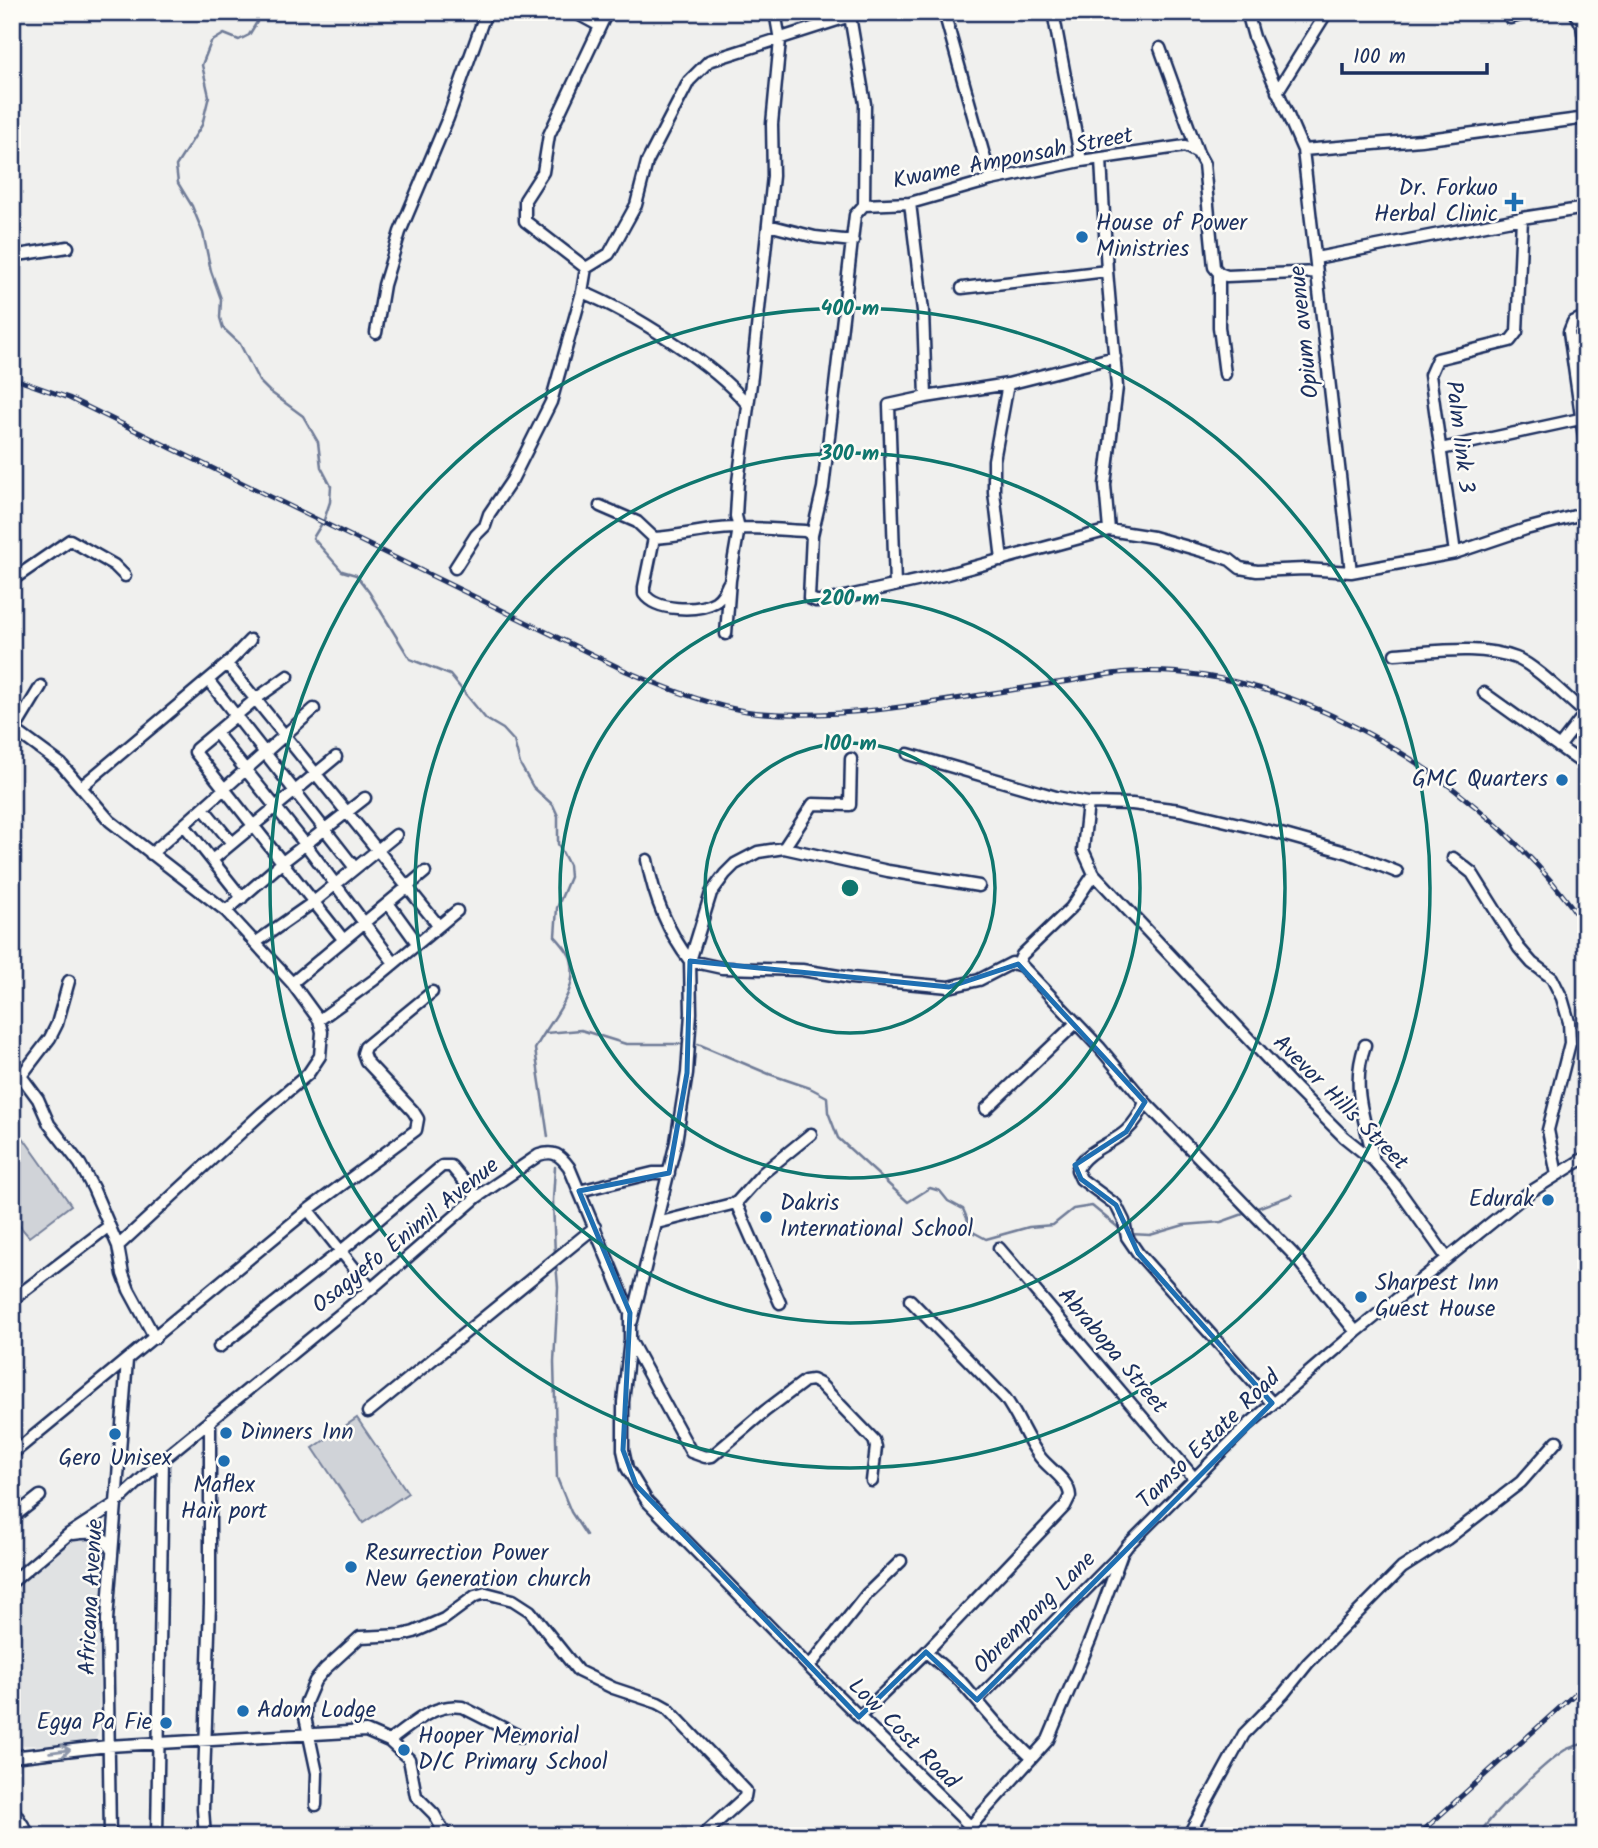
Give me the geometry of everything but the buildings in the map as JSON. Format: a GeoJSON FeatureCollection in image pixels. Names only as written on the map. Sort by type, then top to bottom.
{"type":"FeatureCollection","features":[{"type":"Feature","properties":{"kind":"street"},"geometry":{"type":"LineString","coordinates":[[376,333],[384,285],[400,232],[449,118],[486,12]]}},
{"type":"Feature","properties":{"kind":"street"},"geometry":{"type":"LineString","coordinates":[[574,12],[600,26]]}},
{"type":"Feature","properties":{"kind":"street"},"geometry":{"type":"LineString","coordinates":[[586,268],[525,221],[525,200],[542,172],[549,135],[607,12]]}},
{"type":"Feature","properties":{"kind":"street"},"geometry":{"type":"LineString","coordinates":[[726,634],[730,580],[739,527],[736,498],[773,176],[772,124],[780,40],[775,12]]}},
{"type":"Feature","properties":{"kind":"street"},"geometry":{"type":"LineString","coordinates":[[455,568],[485,526],[489,513],[512,480],[551,402],[582,292],[586,268],[609,254],[636,205],[647,162],[689,81],[709,61],[861,12]]}},
{"type":"Feature","properties":{"kind":"street"},"geometry":{"type":"LineString","coordinates":[[944,12],[991,180]]}},
{"type":"Feature","properties":{"kind":"street"},"geometry":{"type":"LineString","coordinates":[[1052,12],[1081,161]]}},
{"type":"Feature","properties":{"kind":"street","name":"Opium avenue"},"geometry":{"type":"LineString","coordinates":[[1247,12],[1254,37],[1303,150],[1351,572]]}},
{"type":"Feature","properties":{"kind":"street"},"geometry":{"type":"LineString","coordinates":[[1277,92],[1327,12]]}},
{"type":"Feature","properties":{"kind":"street"},"geometry":{"type":"LineString","coordinates":[[1510,18],[1531,12]]}},
{"type":"Feature","properties":{"kind":"street"},"geometry":{"type":"LineString","coordinates":[[1575,12],[1583,26],[1586,52]]}},
{"type":"Feature","properties":{"kind":"street"},"geometry":{"type":"LineString","coordinates":[[850,16],[865,104],[864,205],[855,215],[822,492],[812,535],[809,598],[826,601],[948,574],[1109,530],[1153,537],[1216,555],[1230,560],[1240,568],[1257,571],[1305,569],[1351,572],[1455,553],[1586,513]]}},
{"type":"Feature","properties":{"kind":"street"},"geometry":{"type":"LineString","coordinates":[[1160,48],[1204,164],[1214,267],[1227,276],[1317,272]]}},
{"type":"Feature","properties":{"kind":"street"},"geometry":{"type":"LineString","coordinates":[[1303,150],[1421,140],[1579,119],[1586,115]]}},
{"type":"Feature","properties":{"kind":"street","name":"Kwame Amponsah Street"},"geometry":{"type":"LineString","coordinates":[[864,205],[910,203],[991,180],[1081,161],[1185,146],[1198,153]]}},
{"type":"Feature","properties":{"kind":"street"},"geometry":{"type":"LineString","coordinates":[[1101,159],[1117,387],[1105,485],[1109,530]]}},
{"type":"Feature","properties":{"kind":"street"},"geometry":{"type":"LineString","coordinates":[[910,203],[923,311],[926,397]]}},
{"type":"Feature","properties":{"kind":"street"},"geometry":{"type":"LineString","coordinates":[[1316,258],[1586,208]]}},
{"type":"Feature","properties":{"kind":"street","name":"Palm link 3"},"geometry":{"type":"LineString","coordinates":[[1455,553],[1430,375],[1437,359],[1514,338],[1517,332],[1522,218]]}},
{"type":"Feature","properties":{"kind":"street"},"geometry":{"type":"LineString","coordinates":[[768,225],[815,237],[853,241]]}},
{"type":"Feature","properties":{"kind":"street"},"geometry":{"type":"LineString","coordinates":[[12,256],[68,247]]}},
{"type":"Feature","properties":{"kind":"street"},"geometry":{"type":"LineString","coordinates":[[962,288],[1107,271]]}},
{"type":"Feature","properties":{"kind":"street"},"geometry":{"type":"LineString","coordinates":[[1219,273],[1219,327],[1225,374]]}},
{"type":"Feature","properties":{"kind":"street"},"geometry":{"type":"LineString","coordinates":[[582,292],[602,300],[659,334],[727,384],[747,404]]}},
{"type":"Feature","properties":{"kind":"street"},"geometry":{"type":"LineString","coordinates":[[1586,316],[1573,322],[1569,332],[1586,451]]}},
{"type":"Feature","properties":{"kind":"street"},"geometry":{"type":"LineString","coordinates":[[895,585],[888,409],[892,403],[1009,384],[1115,357]]}},
{"type":"Feature","properties":{"kind":"street"},"geometry":{"type":"LineString","coordinates":[[1002,560],[994,492],[994,460],[1009,384]]}},
{"type":"Feature","properties":{"kind":"street"},"geometry":{"type":"LineString","coordinates":[[1441,449],[1580,419]]}},
{"type":"Feature","properties":{"kind":"street"},"geometry":{"type":"LineString","coordinates":[[600,506],[637,522],[654,538],[679,537],[739,527],[804,531],[812,535]]}},
{"type":"Feature","properties":{"kind":"street"},"geometry":{"type":"LineString","coordinates":[[654,538],[644,594],[651,601],[666,606],[683,607],[710,604],[722,596],[730,580]]}},
{"type":"Feature","properties":{"kind":"street"},"geometry":{"type":"LineString","coordinates":[[12,580],[69,540],[114,565],[125,576]]}},
{"type":"Feature","properties":{"kind":"street"},"geometry":{"type":"LineString","coordinates":[[81,787],[227,664],[250,640]]}},
{"type":"Feature","properties":{"kind":"street"},"geometry":{"type":"LineString","coordinates":[[1395,654],[1472,650],[1517,658],[1585,712],[1559,747]]}},
{"type":"Feature","properties":{"kind":"street"},"geometry":{"type":"LineString","coordinates":[[227,664],[438,925]]}},
{"type":"Feature","properties":{"kind":"street"},"geometry":{"type":"LineString","coordinates":[[288,676],[236,715],[195,749],[195,752],[344,939]]}},
{"type":"Feature","properties":{"kind":"street"},"geometry":{"type":"LineString","coordinates":[[208,680],[355,868]]}},
{"type":"Feature","properties":{"kind":"street"},"geometry":{"type":"LineString","coordinates":[[40,686],[13,728],[61,764],[110,821],[226,911],[292,983],[319,1020],[323,1044],[320,1056],[308,1074],[262,1113],[118,1247]]}},
{"type":"Feature","properties":{"kind":"street"},"geometry":{"type":"LineString","coordinates":[[1484,693],[1586,766]]}},
{"type":"Feature","properties":{"kind":"street"},"geometry":{"type":"LineString","coordinates":[[151,854],[314,709]]}},
{"type":"Feature","properties":{"kind":"street"},"geometry":{"type":"LineString","coordinates":[[216,733],[306,845],[394,963]]}},
{"type":"Feature","properties":{"kind":"street"},"geometry":{"type":"LineString","coordinates":[[908,754],[1056,797],[1088,803],[1132,804],[1180,810],[1325,846],[1397,872]]}},
{"type":"Feature","properties":{"kind":"street"},"geometry":{"type":"LineString","coordinates":[[212,860],[336,757]]}},
{"type":"Feature","properties":{"kind":"street"},"geometry":{"type":"LineString","coordinates":[[784,848],[813,804],[850,805],[852,759]]}},
{"type":"Feature","properties":{"kind":"street"},"geometry":{"type":"LineString","coordinates":[[226,911],[284,861],[365,798]]}},
{"type":"Feature","properties":{"kind":"street"},"geometry":{"type":"LineString","coordinates":[[1018,964],[1022,956],[1071,908],[1094,874],[1083,850],[1088,803]]}},
{"type":"Feature","properties":{"kind":"street"},"geometry":{"type":"LineString","coordinates":[[203,808],[232,843]]}},
{"type":"Feature","properties":{"kind":"street"},"geometry":{"type":"LineString","coordinates":[[184,825],[242,898]]}},
{"type":"Feature","properties":{"kind":"street"},"geometry":{"type":"LineString","coordinates":[[255,943],[315,901],[396,835]]}},
{"type":"Feature","properties":{"kind":"street"},"geometry":{"type":"LineString","coordinates":[[630,1329],[669,1173],[687,1073],[691,1013],[690,961],[711,893],[725,874],[735,864],[758,852],[784,848],[888,871],[979,886]]}},
{"type":"Feature","properties":{"kind":"street"},"geometry":{"type":"LineString","coordinates":[[1453,858],[1472,873],[1519,948],[1532,963],[1552,978],[1562,998],[1569,1022],[1570,1043],[1548,1130],[1557,1175]]}},
{"type":"Feature","properties":{"kind":"street"},"geometry":{"type":"LineString","coordinates":[[648,860],[665,921],[690,961],[722,968],[802,970],[851,978],[949,987],[979,980],[1012,963],[1018,964],[1076,1023],[1145,1102],[1292,1253],[1356,1332]]}},
{"type":"Feature","properties":{"kind":"street"},"geometry":{"type":"LineString","coordinates":[[292,983],[425,872]]}},
{"type":"Feature","properties":{"kind":"street","name":"Avevor Hills Street"},"geometry":{"type":"LineString","coordinates":[[1094,874],[1344,1137],[1374,1161],[1395,1185],[1447,1258]]}},
{"type":"Feature","properties":{"kind":"street"},"geometry":{"type":"LineString","coordinates":[[388,903],[417,943]]}},
{"type":"Feature","properties":{"kind":"street"},"geometry":{"type":"LineString","coordinates":[[319,1020],[457,911]]}},
{"type":"Feature","properties":{"kind":"street"},"geometry":{"type":"LineString","coordinates":[[69,981],[57,1024],[50,1038],[17,1075],[38,1099],[49,1124],[80,1164],[93,1188],[118,1247],[129,1290],[155,1338]]}},
{"type":"Feature","properties":{"kind":"street"},"geometry":{"type":"LineString","coordinates":[[12,1454],[308,1210],[416,1130],[418,1119],[413,1111],[366,1061],[363,1053],[365,1047],[432,992]]}},
{"type":"Feature","properties":{"kind":"street"},"geometry":{"type":"LineString","coordinates":[[986,1109],[1076,1023]]}},
{"type":"Feature","properties":{"kind":"street"},"geometry":{"type":"LineString","coordinates":[[1365,1045],[1357,1081],[1374,1161]]}},
{"type":"Feature","properties":{"kind":"street"},"geometry":{"type":"LineString","coordinates":[[1145,1102],[1140,1114],[1126,1132],[1079,1164],[1077,1170],[1081,1179],[1116,1205],[1124,1221],[1127,1237],[1138,1253],[1272,1403]]}},
{"type":"Feature","properties":{"kind":"street"},"geometry":{"type":"LineString","coordinates":[[657,1223],[736,1203],[764,1173],[811,1134]]}},
{"type":"Feature","properties":{"kind":"street","name":"Osagyefo Enimil Avenue"},"geometry":{"type":"LineString","coordinates":[[12,1582],[69,1534],[115,1504],[210,1420],[371,1289],[477,1197],[539,1155],[548,1152],[562,1157],[569,1167],[626,1303],[630,1340],[623,1402],[623,1450],[627,1468],[648,1501],[809,1667]]}},
{"type":"Feature","properties":{"kind":"street","name":"Tamso Estate Road"},"geometry":{"type":"LineString","coordinates":[[962,1836],[1048,1740],[1122,1553],[1133,1539],[1238,1434],[1356,1332],[1527,1194],[1586,1157]]}},
{"type":"Feature","properties":{"kind":"street"},"geometry":{"type":"LineString","coordinates":[[219,1347],[341,1251],[442,1166],[451,1166],[477,1197]]}},
{"type":"Feature","properties":{"kind":"street"},"geometry":{"type":"LineString","coordinates":[[579,1191],[653,1173],[669,1173]]}},
{"type":"Feature","properties":{"kind":"street"},"geometry":{"type":"LineString","coordinates":[[736,1203],[780,1303]]}},
{"type":"Feature","properties":{"kind":"street"},"geometry":{"type":"LineString","coordinates":[[308,1210],[371,1289]]}},
{"type":"Feature","properties":{"kind":"street"},"geometry":{"type":"LineString","coordinates":[[12,1300],[108,1226]]}},
{"type":"Feature","properties":{"kind":"street"},"geometry":{"type":"LineString","coordinates":[[368,1412],[595,1227]]}},
{"type":"Feature","properties":{"kind":"street","name":"Abrabopa Street"},"geometry":{"type":"LineString","coordinates":[[999,1248],[1195,1479]]}},
{"type":"Feature","properties":{"kind":"street"},"geometry":{"type":"LineString","coordinates":[[859,1717],[926,1652],[1065,1506],[1071,1492],[1038,1454],[1005,1398],[910,1300]]}},
{"type":"Feature","properties":{"kind":"street"},"geometry":{"type":"LineString","coordinates":[[630,1340],[691,1452],[705,1457],[712,1456],[765,1411],[811,1380],[827,1390],[874,1440],[876,1447],[872,1481]]}},
{"type":"Feature","properties":{"kind":"street","name":"Africana Avenue"},"geometry":{"type":"LineString","coordinates":[[110,1836],[107,1620],[127,1360]]}},
{"type":"Feature","properties":{"kind":"street"},"geometry":{"type":"LineString","coordinates":[[205,1836],[210,1604],[210,1420]]}},
{"type":"Feature","properties":{"kind":"street"},"geometry":{"type":"LineString","coordinates":[[1188,1836],[1244,1734],[1284,1693],[1308,1663],[1402,1568],[1447,1539],[1521,1482],[1557,1441]]}},
{"type":"Feature","properties":{"kind":"street"},"geometry":{"type":"LineString","coordinates":[[157,1836],[163,1460]]}},
{"type":"Feature","properties":{"kind":"street"},"geometry":{"type":"LineString","coordinates":[[12,1518],[40,1496]]}},
{"type":"Feature","properties":{"kind":"street"},"geometry":{"type":"LineString","coordinates":[[69,1534],[90,1531],[106,1539],[112,1551]]}},
{"type":"Feature","properties":{"kind":"street","name":"Obrempong Lane"},"geometry":{"type":"LineString","coordinates":[[977,1700],[1122,1553]]}},
{"type":"Feature","properties":{"kind":"street"},"geometry":{"type":"LineString","coordinates":[[809,1667],[867,1594],[901,1561]]}},
{"type":"Feature","properties":{"kind":"street"},"geometry":{"type":"LineString","coordinates":[[316,1805],[317,1773],[305,1717],[306,1702],[315,1681],[360,1637],[414,1632],[444,1619],[485,1593],[513,1600],[538,1620],[578,1671],[613,1688],[667,1708],[746,1791],[745,1797],[702,1836]]}},
{"type":"Feature","properties":{"kind":"street"},"geometry":{"type":"LineString","coordinates":[[926,1652],[960,1681],[997,1724],[1032,1758]]}},
{"type":"Feature","properties":{"kind":"street","name":"Low Cost Road"},"geometry":{"type":"LineString","coordinates":[[809,1667],[971,1827]]}},
{"type":"Feature","properties":{"kind":"street"},"geometry":{"type":"LineString","coordinates":[[389,1741],[441,1706],[462,1707],[521,1737]]}},
{"type":"Feature","properties":{"kind":"street"},"geometry":{"type":"LineString","coordinates":[[12,1757],[108,1745],[366,1731],[389,1741],[409,1759],[416,1796],[434,1814],[446,1836]]}},
{"type":"Feature","properties":{"kind":"street"},"geometry":{"type":"LineString","coordinates":[[12,1808],[30,1836]]}},
{"type":"Feature","properties":{"kind":"highlighted area"},"geometry":{"type":"Polygon","coordinates":[[[690,961],[949,987],[1018,964],[1145,1102],[1126,1132],[1075,1165],[1081,1179],[1116,1205],[1138,1253],[1272,1403],[977,1700],[926,1652],[859,1717],[636,1485],[623,1450],[630,1313],[579,1191],[669,1173],[687,1073],[690,961]]]}},
{"type":"Feature","properties":{"kind":"shaded area"},"geometry":{"type":"Polygon","coordinates":[[[12,1122],[71,1205],[29,1237],[12,1217],[12,1122]]]}},
{"type":"Feature","properties":{"kind":"shaded area"},"geometry":{"type":"Polygon","coordinates":[[[357,1418],[408,1493],[363,1523],[313,1448],[357,1418]]]}},
{"type":"Feature","properties":{"kind":"shaded area"},"geometry":{"type":"Polygon","coordinates":[[[71,1540],[93,1541],[103,1552],[98,1734],[95,1740],[83,1745],[12,1745],[12,1591],[71,1540]]]}},
{"type":"Feature","properties":{"kind":"waterway"},"geometry":{"type":"LineString","coordinates":[[255,12],[257,22],[249,35],[239,40],[224,34],[211,42],[202,65],[209,96],[202,125],[176,166],[178,183],[192,206],[203,233],[211,271],[221,299],[220,318],[223,328],[240,344],[259,381],[303,416],[318,442],[321,467],[331,486],[330,502],[324,520],[313,538],[342,571],[356,575],[410,659],[450,675],[486,719],[503,729],[514,741],[520,764],[533,787],[553,805],[558,816],[558,844],[569,865],[570,877],[557,908],[555,936],[570,956],[573,971],[562,1006],[535,1049],[548,1137]]}},
{"type":"Feature","properties":{"kind":"waterway"},"geometry":{"type":"LineString","coordinates":[[546,1033],[581,1030],[626,1044],[683,1044]]}},
{"type":"Feature","properties":{"kind":"waterway"},"geometry":{"type":"LineString","coordinates":[[698,1044],[827,1097],[828,1112],[838,1138],[908,1202],[930,1188],[940,1191],[948,1201],[963,1209],[973,1232],[986,1239],[1029,1227],[1053,1225],[1073,1209],[1092,1206],[1120,1229]]}},
{"type":"Feature","properties":{"kind":"waterway"},"geometry":{"type":"LineString","coordinates":[[555,1167],[555,1256]]}},
{"type":"Feature","properties":{"kind":"waterway"},"geometry":{"type":"LineString","coordinates":[[1252,1210],[1292,1195]]}},
{"type":"Feature","properties":{"kind":"waterway"},"geometry":{"type":"LineString","coordinates":[[1130,1234],[1150,1235],[1184,1225],[1221,1222],[1246,1213]]}},
{"type":"Feature","properties":{"kind":"waterway"},"geometry":{"type":"LineString","coordinates":[[556,1263],[558,1287],[554,1362],[557,1478],[571,1512],[586,1535]]}},
{"type":"Feature","properties":{"kind":"waterway"},"geometry":{"type":"LineString","coordinates":[[1478,1836],[1506,1803],[1544,1766],[1565,1750],[1586,1743]]}},
{"type":"Feature","properties":{"kind":"railway"},"geometry":{"type":"LineString","coordinates":[[12,378],[69,398],[626,671],[729,708],[763,713],[800,714],[875,710],[1131,672],[1195,675],[1261,688],[1325,712],[1388,745],[1447,784],[1500,828],[1547,877],[1586,927]]}},
{"type":"Feature","properties":{"kind":"railway"},"geometry":{"type":"LineString","coordinates":[[1417,1836],[1586,1684]]}},
{"type":"Feature","properties":{"kind":"place","name":"Dr. Forkuo Herbal Clinic"},"geometry":{"type":"Point","coordinates":[1514,202]}},
{"type":"Feature","properties":{"kind":"place","name":"House of Power Ministries"},"geometry":{"type":"Point","coordinates":[1082,237]}},
{"type":"Feature","properties":{"kind":"place","name":"GMC Quarters"},"geometry":{"type":"Point","coordinates":[1562,780]}},
{"type":"Feature","properties":{"kind":"place","name":"Edurak"},"geometry":{"type":"Point","coordinates":[1548,1200]}},
{"type":"Feature","properties":{"kind":"place","name":"Dakris International School"},"geometry":{"type":"Point","coordinates":[766,1217]}},
{"type":"Feature","properties":{"kind":"place","name":"Sharpest Inn Guest House"},"geometry":{"type":"Point","coordinates":[1361,1297]}},
{"type":"Feature","properties":{"kind":"place","name":"Dinners Inn"},"geometry":{"type":"Point","coordinates":[226,1433]}},
{"type":"Feature","properties":{"kind":"place","name":"Gero Unisex"},"geometry":{"type":"Point","coordinates":[115,1434]}},
{"type":"Feature","properties":{"kind":"place","name":"Maflex Hair port"},"geometry":{"type":"Point","coordinates":[224,1461]}},
{"type":"Feature","properties":{"kind":"place","name":"Resurrection Power New Generation church"},"geometry":{"type":"Point","coordinates":[351,1567]}},
{"type":"Feature","properties":{"kind":"place","name":"Adom Lodge"},"geometry":{"type":"Point","coordinates":[243,1711]}},
{"type":"Feature","properties":{"kind":"place","name":"Egya Pa Fie"},"geometry":{"type":"Point","coordinates":[166,1723]}},
{"type":"Feature","properties":{"kind":"place","name":"Hooper Memorial D/C Primary School"},"geometry":{"type":"Point","coordinates":[404,1750]}}]}
